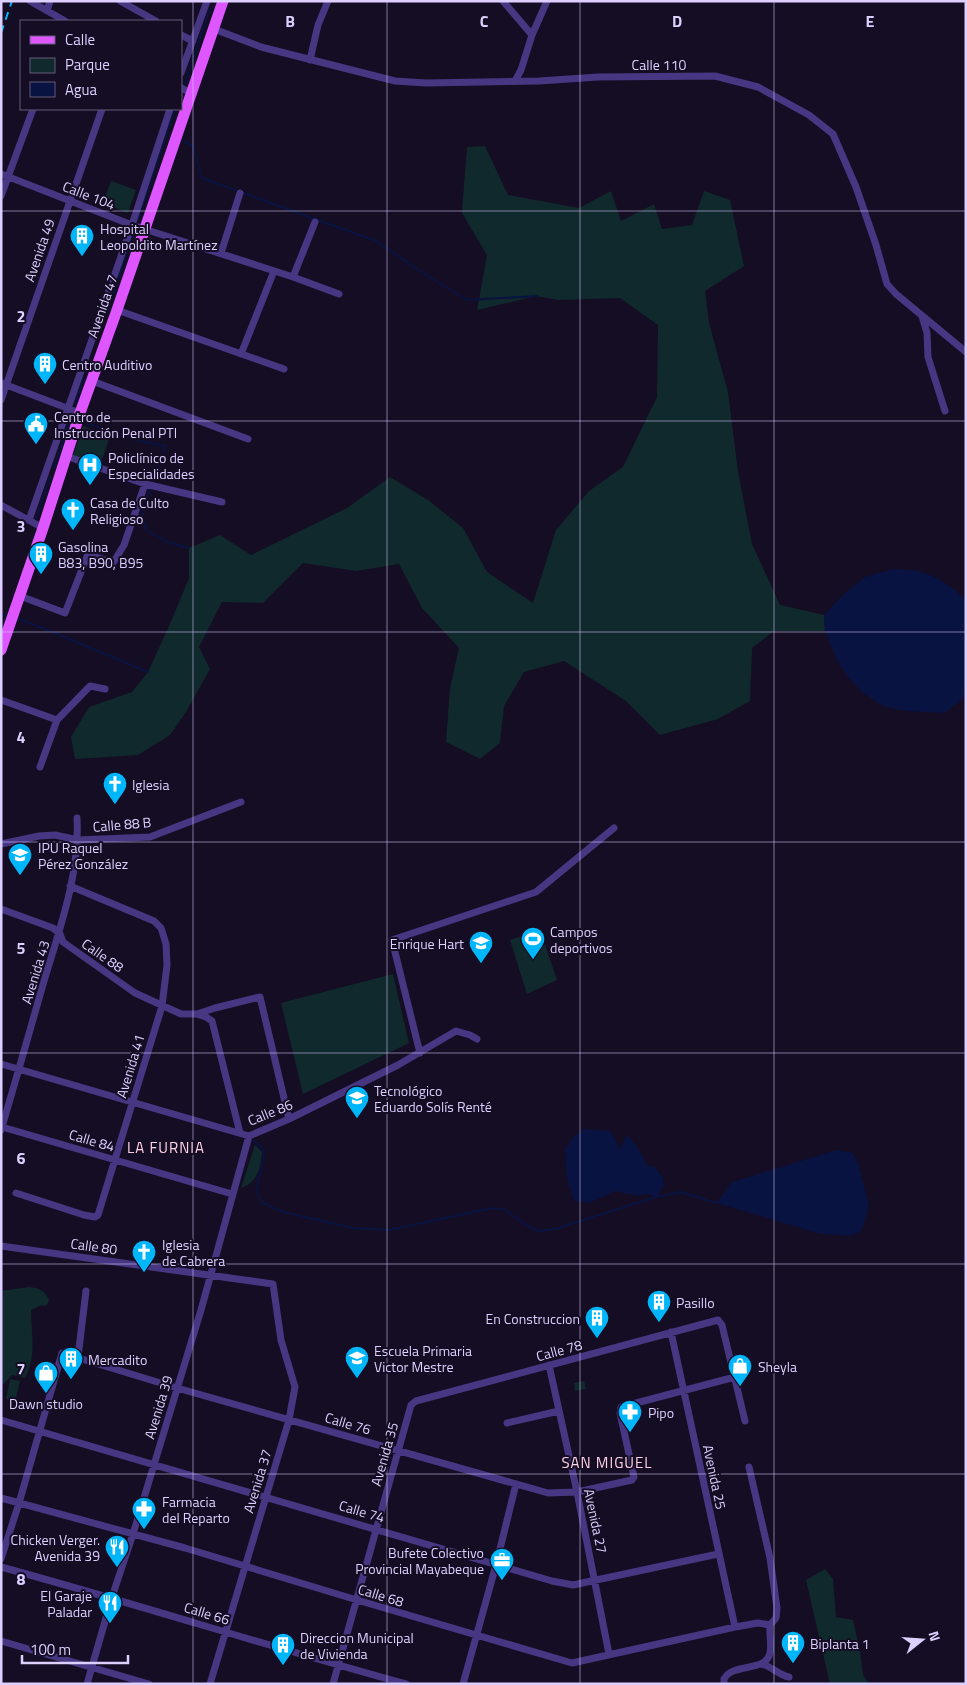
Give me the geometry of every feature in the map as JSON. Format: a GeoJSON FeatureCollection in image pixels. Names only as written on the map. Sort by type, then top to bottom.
{"type":"FeatureCollection","features":[{"type":"Feature","properties":{"kind":"main road","name":"Avenida 47"},"geometry":{"type":"LineString","coordinates":[[182,103],[186,90],[214,30],[220,2]]}},
{"type":"Feature","properties":{"kind":"main road","name":"Avenida 47"},"geometry":{"type":"LineString","coordinates":[[1,650],[44,528],[80,413],[145,228],[180,110]]}},
{"type":"Feature","properties":{"kind":"street"},"geometry":{"type":"LineString","coordinates":[[30,1],[63,20]]}},
{"type":"Feature","properties":{"kind":"street"},"geometry":{"type":"LineString","coordinates":[[47,11],[50,1]]}},
{"type":"Feature","properties":{"kind":"street"},"geometry":{"type":"LineString","coordinates":[[120,1],[154,20]]}},
{"type":"Feature","properties":{"kind":"street"},"geometry":{"type":"LineString","coordinates":[[182,70],[207,1]]}},
{"type":"Feature","properties":{"kind":"street"},"geometry":{"type":"LineString","coordinates":[[310,60],[318,25],[328,1]]}},
{"type":"Feature","properties":{"kind":"street"},"geometry":{"type":"LineString","coordinates":[[503,1],[532,35]]}},
{"type":"Feature","properties":{"kind":"street"},"geometry":{"type":"LineString","coordinates":[[515,81],[547,1]]}},
{"type":"Feature","properties":{"kind":"street","name":"Calle 110"},"geometry":{"type":"LineString","coordinates":[[214,30],[261,47],[395,81],[426,83],[598,77],[714,76],[758,87],[809,115],[833,134],[856,187],[887,284],[896,294],[966,352]]}},
{"type":"Feature","properties":{"kind":"street"},"geometry":{"type":"LineString","coordinates":[[182,36],[193,41]]}},
{"type":"Feature","properties":{"kind":"street"},"geometry":{"type":"LineString","coordinates":[[1,196],[5,175],[33,110]]}},
{"type":"Feature","properties":{"kind":"street","name":"Avenida 49"},"geometry":{"type":"LineString","coordinates":[[1,400],[4,384],[102,110]]}},
{"type":"Feature","properties":{"kind":"street","name":"Avenida 47"},"geometry":{"type":"LineString","coordinates":[[30,520],[170,110]]}},
{"type":"Feature","properties":{"kind":"street","name":"Calle 104"},"geometry":{"type":"LineString","coordinates":[[5,175],[132,225],[222,253],[339,294]]}},
{"type":"Feature","properties":{"kind":"street"},"geometry":{"type":"LineString","coordinates":[[222,253],[240,193]]}},
{"type":"Feature","properties":{"kind":"street"},"geometry":{"type":"LineString","coordinates":[[293,277],[315,222]]}},
{"type":"Feature","properties":{"kind":"street"},"geometry":{"type":"LineString","coordinates":[[241,354],[274,271]]}},
{"type":"Feature","properties":{"kind":"street"},"geometry":{"type":"LineString","coordinates":[[117,310],[284,369]]}},
{"type":"Feature","properties":{"kind":"street"},"geometry":{"type":"LineString","coordinates":[[922,316],[927,333],[928,357],[945,411]]}},
{"type":"Feature","properties":{"kind":"street"},"geometry":{"type":"LineString","coordinates":[[92,340],[105,345]]}},
{"type":"Feature","properties":{"kind":"street"},"geometry":{"type":"LineString","coordinates":[[92,381],[248,438]]}},
{"type":"Feature","properties":{"kind":"street"},"geometry":{"type":"LineString","coordinates":[[4,384],[80,413]]}},
{"type":"Feature","properties":{"kind":"street"},"geometry":{"type":"LineString","coordinates":[[66,456],[146,484],[222,502]]}},
{"type":"Feature","properties":{"kind":"street"},"geometry":{"type":"LineString","coordinates":[[20,596],[66,613],[88,554],[113,563],[124,545],[146,484]]}},
{"type":"Feature","properties":{"kind":"street"},"geometry":{"type":"LineString","coordinates":[[1,505],[44,528]]}},
{"type":"Feature","properties":{"kind":"street"},"geometry":{"type":"LineString","coordinates":[[40,767],[57,720],[90,686],[105,689]]}},
{"type":"Feature","properties":{"kind":"street"},"geometry":{"type":"LineString","coordinates":[[1,700],[57,720]]}},
{"type":"Feature","properties":{"kind":"street","name":"Calle 88 B"},"geometry":{"type":"LineString","coordinates":[[1,844],[39,836],[55,836],[78,840],[150,837],[241,802]]}},
{"type":"Feature","properties":{"kind":"street","name":"Avenida 43"},"geometry":{"type":"LineString","coordinates":[[2,1129],[60,934],[78,840],[77,818]]}},
{"type":"Feature","properties":{"kind":"street"},"geometry":{"type":"LineString","coordinates":[[420,1053],[392,940],[536,892],[614,828]]}},
{"type":"Feature","properties":{"kind":"street","name":"Avenida 41"},"geometry":{"type":"LineString","coordinates":[[16,1193],[84,1215],[95,1217],[100,1213],[162,1006],[167,965],[166,944],[161,928],[154,921],[70,886]]}},
{"type":"Feature","properties":{"kind":"street","name":"Calle 88"},"geometry":{"type":"LineString","coordinates":[[1,910],[53,928],[60,934],[63,942],[135,993],[180,1014],[196,1014],[260,997],[289,1120]]}},
{"type":"Feature","properties":{"kind":"street","name":"Calle 88"},"geometry":{"type":"LineString","coordinates":[[196,1014],[206,1017],[212,1021],[214,1026],[240,1133]]}},
{"type":"Feature","properties":{"kind":"street","name":"Calle 86"},"geometry":{"type":"LineString","coordinates":[[1,1064],[249,1136],[289,1120],[420,1053],[456,1031],[477,1039]]}},
{"type":"Feature","properties":{"kind":"street","name":"Calle 84"},"geometry":{"type":"LineString","coordinates":[[2,1129],[232,1194]]}},
{"type":"Feature","properties":{"kind":"street","name":"Avenida 39"},"geometry":{"type":"LineString","coordinates":[[87,1684],[211,1275],[249,1136]]}},
{"type":"Feature","properties":{"kind":"street","name":"Calle 80"},"geometry":{"type":"LineString","coordinates":[[1,1246],[273,1284]]}},
{"type":"Feature","properties":{"kind":"street","name":"Avenida 37"},"geometry":{"type":"LineString","coordinates":[[210,1684],[289,1420],[295,1387],[281,1340],[273,1284]]}},
{"type":"Feature","properties":{"kind":"street"},"geometry":{"type":"LineString","coordinates":[[78,1357],[86,1291]]}},
{"type":"Feature","properties":{"kind":"street","name":"Calle 78"},"geometry":{"type":"LineString","coordinates":[[411,1405],[416,1401],[714,1320],[720,1322],[722,1326],[735,1377]]}},
{"type":"Feature","properties":{"kind":"street","name":"Avenida 25"},"geometry":{"type":"LineString","coordinates":[[671,1332],[735,1627]]}},
{"type":"Feature","properties":{"kind":"street","name":"Calle 76"},"geometry":{"type":"LineString","coordinates":[[39,1430],[62,1353],[177,1388],[548,1493],[577,1492],[629,1482],[634,1477],[620,1413],[621,1407],[684,1389]]}},
{"type":"Feature","properties":{"kind":"street","name":"Avenida 27"},"geometry":{"type":"LineString","coordinates":[[549,1365],[596,1580],[609,1654]]}},
{"type":"Feature","properties":{"kind":"street"},"geometry":{"type":"LineString","coordinates":[[684,1389],[735,1377],[745,1421]]}},
{"type":"Feature","properties":{"kind":"street","name":"Avenida 35"},"geometry":{"type":"LineString","coordinates":[[333,1684],[411,1405]]}},
{"type":"Feature","properties":{"kind":"street"},"geometry":{"type":"LineString","coordinates":[[507,1423],[559,1412]]}},
{"type":"Feature","properties":{"kind":"street","name":"Calle 74"},"geometry":{"type":"LineString","coordinates":[[1,1420],[552,1581],[573,1585],[718,1554]]}},
{"type":"Feature","properties":{"kind":"street"},"geometry":{"type":"LineString","coordinates":[[1,1558],[39,1430]]}},
{"type":"Feature","properties":{"kind":"street"},"geometry":{"type":"LineString","coordinates":[[749,1468],[770,1558],[776,1597],[776,1618],[770,1625],[770,1653],[768,1658],[761,1664]]}},
{"type":"Feature","properties":{"kind":"street"},"geometry":{"type":"LineString","coordinates":[[463,1684],[516,1484]]}},
{"type":"Feature","properties":{"kind":"street","name":"Calle 68"},"geometry":{"type":"LineString","coordinates":[[1,1498],[245,1565],[572,1663],[735,1627],[758,1623],[770,1625]]}},
{"type":"Feature","properties":{"kind":"street","name":"Calle 66"},"geometry":{"type":"LineString","coordinates":[[1,1567],[112,1597],[338,1666],[406,1684]]}},
{"type":"Feature","properties":{"kind":"street"},"geometry":{"type":"LineString","coordinates":[[1,1641],[149,1684]]}},
{"type":"Feature","properties":{"kind":"street"},"geometry":{"type":"LineString","coordinates":[[724,1684],[724,1679],[730,1671],[761,1664],[769,1665],[781,1675],[789,1677]]}},
{"type":"Feature","properties":{"kind":"street"},"geometry":{"type":"LineString","coordinates":[[781,1675],[783,1684]]}},
{"type":"Feature","properties":{"kind":"green space"},"geometry":{"type":"Polygon","coordinates":[[[485,146],[508,195],[579,208],[611,191],[621,221],[654,204],[662,229],[692,225],[704,191],[730,200],[744,266],[705,291],[709,323],[728,392],[738,472],[752,544],[780,605],[824,615],[825,631],[774,631],[752,648],[750,701],[718,719],[660,735],[626,701],[564,661],[524,672],[504,706],[500,743],[480,759],[446,742],[450,688],[459,648],[422,608],[399,564],[356,571],[303,563],[263,603],[222,602],[199,647],[210,669],[186,712],[170,735],[138,755],[75,759],[71,737],[89,707],[132,692],[148,672],[189,578],[189,548],[220,535],[251,555],[347,508],[390,477],[428,500],[463,528],[487,572],[533,603],[556,530],[589,491],[623,467],[657,397],[658,325],[620,298],[559,300],[536,296],[477,310],[487,255],[462,213],[467,147],[485,146]]]}},
{"type":"Feature","properties":{"kind":"green space"},"geometry":{"type":"Polygon","coordinates":[[[111,181],[136,190],[128,213],[103,203],[111,181]]]}},
{"type":"Feature","properties":{"kind":"green space"},"geometry":{"type":"Polygon","coordinates":[[[83,426],[110,436],[100,466],[73,456],[83,426]]]}},
{"type":"Feature","properties":{"kind":"green space","name":"Campos deportivos"},"geometry":{"type":"Polygon","coordinates":[[[540,930],[557,980],[527,994],[510,940],[540,930]]]}},
{"type":"Feature","properties":{"kind":"green space"},"geometry":{"type":"Polygon","coordinates":[[[393,974],[409,1043],[303,1094],[281,1003],[393,974]]]}},
{"type":"Feature","properties":{"kind":"green space"},"geometry":{"type":"Polygon","coordinates":[[[255,1145],[262,1152],[259,1169],[255,1178],[241,1188],[255,1145]]]}},
{"type":"Feature","properties":{"kind":"green space"},"geometry":{"type":"Polygon","coordinates":[[[29,1287],[41,1290],[49,1300],[47,1305],[31,1310],[32,1353],[29,1370],[25,1378],[12,1375],[4,1384],[1,1382],[1,1291],[29,1287]]]}},
{"type":"Feature","properties":{"kind":"green space"},"geometry":{"type":"Polygon","coordinates":[[[10,1379],[20,1381],[15,1402],[6,1399],[10,1379]]]}},
{"type":"Feature","properties":{"kind":"green space"},"geometry":{"type":"Polygon","coordinates":[[[584,1381],[586,1389],[575,1391],[574,1383],[584,1381]]]}},
{"type":"Feature","properties":{"kind":"green space"},"geometry":{"type":"Polygon","coordinates":[[[825,1569],[833,1579],[836,1617],[853,1620],[863,1675],[869,1684],[830,1684],[806,1580],[825,1569]]]}},
{"type":"Feature","properties":{"kind":"water"},"geometry":{"type":"Polygon","coordinates":[[[893,569],[919,571],[928,574],[951,587],[966,601],[966,690],[962,699],[945,713],[906,711],[883,706],[863,693],[848,677],[837,660],[825,631],[824,615],[846,592],[865,577],[893,569]]]}},
{"type":"Feature","properties":{"kind":"water"},"geometry":{"type":"Polygon","coordinates":[[[584,1129],[610,1131],[621,1150],[627,1135],[636,1145],[648,1166],[655,1167],[662,1176],[664,1186],[656,1197],[648,1194],[636,1196],[616,1191],[589,1203],[574,1201],[567,1179],[565,1149],[574,1136],[584,1129]]]}},
{"type":"Feature","properties":{"kind":"water"},"geometry":{"type":"Polygon","coordinates":[[[837,1150],[853,1153],[859,1166],[869,1206],[862,1230],[852,1236],[821,1234],[717,1203],[732,1182],[837,1150]]]}},
{"type":"Feature","properties":{"kind":"waterway"},"geometry":{"type":"LineString","coordinates":[[184,86],[210,8]]}},
{"type":"Feature","properties":{"kind":"waterway"},"geometry":{"type":"LineString","coordinates":[[138,220],[175,110]]}},
{"type":"Feature","properties":{"kind":"waterway"},"geometry":{"type":"LineString","coordinates":[[183,141],[193,146],[202,178],[376,241],[467,300],[537,296]]}},
{"type":"Feature","properties":{"kind":"waterway"},"geometry":{"type":"LineString","coordinates":[[107,313],[134,231]]}},
{"type":"Feature","properties":{"kind":"waterway"},"geometry":{"type":"LineString","coordinates":[[75,404],[84,378]]}},
{"type":"Feature","properties":{"kind":"waterway"},"geometry":{"type":"LineString","coordinates":[[54,468],[71,417]]}},
{"type":"Feature","properties":{"kind":"waterway"},"geometry":{"type":"LineString","coordinates":[[86,423],[141,441],[165,446],[153,484]]}},
{"type":"Feature","properties":{"kind":"waterway"},"geometry":{"type":"LineString","coordinates":[[36,519],[50,477]]}},
{"type":"Feature","properties":{"kind":"waterway"},"geometry":{"type":"LineString","coordinates":[[152,487],[142,511],[146,530],[167,542],[189,548]]}},
{"type":"Feature","properties":{"kind":"waterway"},"geometry":{"type":"LineString","coordinates":[[1,615],[9,616]]}},
{"type":"Feature","properties":{"kind":"waterway"},"geometry":{"type":"LineString","coordinates":[[16,618],[148,672]]}},
{"type":"Feature","properties":{"kind":"waterway"},"geometry":{"type":"LineString","coordinates":[[253,1140],[262,1148],[264,1153],[257,1186],[258,1195],[263,1203],[283,1212],[353,1228],[389,1230],[492,1208],[503,1209],[538,1231],[555,1229],[656,1197],[680,1192],[717,1203]]}},
{"type":"Feature","properties":{"kind":"railway"},"geometry":{"type":"LineString","coordinates":[[1,33],[12,1]]}},
{"type":"Feature","properties":{"kind":"place","name":"Hospital Leopoldito Martínez"},"geometry":{"type":"Point","coordinates":[82,257]}},
{"type":"Feature","properties":{"kind":"place","name":"Centro Auditivo"},"geometry":{"type":"Point","coordinates":[45,385]}},
{"type":"Feature","properties":{"kind":"place","name":"Centro de Instrucción Penal PTI"},"geometry":{"type":"Point","coordinates":[36,445]}},
{"type":"Feature","properties":{"kind":"place","name":"Policlínico de Especialidades"},"geometry":{"type":"Point","coordinates":[90,486]}},
{"type":"Feature","properties":{"kind":"place","name":"Casa de Culto Religioso"},"geometry":{"type":"Point","coordinates":[73,531]}},
{"type":"Feature","properties":{"kind":"place","name":"Gasolina B83, B90, B95"},"geometry":{"type":"Point","coordinates":[41,575]}},
{"type":"Feature","properties":{"kind":"place","name":"Iglesia"},"geometry":{"type":"Point","coordinates":[115,805]}},
{"type":"Feature","properties":{"kind":"place","name":"IPU Raquel Pérez González"},"geometry":{"type":"Point","coordinates":[20,876]}},
{"type":"Feature","properties":{"kind":"place","name":"Campos deportivos"},"geometry":{"type":"Point","coordinates":[533,960]}},
{"type":"Feature","properties":{"kind":"place","name":"Enrique Hart"},"geometry":{"type":"Point","coordinates":[481,964]}},
{"type":"Feature","properties":{"kind":"place","name":"Tecnológico Eduardo Solís Renté"},"geometry":{"type":"Point","coordinates":[357,1119]}},
{"type":"Feature","properties":{"kind":"place","name":"Iglesia de Cabrera"},"geometry":{"type":"Point","coordinates":[144,1273]}},
{"type":"Feature","properties":{"kind":"place","name":"Pasillo"},"geometry":{"type":"Point","coordinates":[659,1323]}},
{"type":"Feature","properties":{"kind":"place","name":"En Construccion"},"geometry":{"type":"Point","coordinates":[597,1339]}},
{"type":"Feature","properties":{"kind":"place","name":"Escuela Primaria Victor Mestre"},"geometry":{"type":"Point","coordinates":[357,1379]}},
{"type":"Feature","properties":{"kind":"place","name":"Mercadito"},"geometry":{"type":"Point","coordinates":[71,1380]}},
{"type":"Feature","properties":{"kind":"place","name":"Sheyla"},"geometry":{"type":"Point","coordinates":[740,1387]}},
{"type":"Feature","properties":{"kind":"place","name":"Dawn studio"},"geometry":{"type":"Point","coordinates":[46,1394]}},
{"type":"Feature","properties":{"kind":"place","name":"Pipo"},"geometry":{"type":"Point","coordinates":[630,1433]}},
{"type":"Feature","properties":{"kind":"place","name":"Farmacia del Reparto"},"geometry":{"type":"Point","coordinates":[144,1530]}},
{"type":"Feature","properties":{"kind":"place","name":"Chicken Verger. Avenida 39"},"geometry":{"type":"Point","coordinates":[117,1568]}},
{"type":"Feature","properties":{"kind":"place","name":"Bufete Colectivo Provincial Mayabeque"},"geometry":{"type":"Point","coordinates":[502,1581]}},
{"type":"Feature","properties":{"kind":"place","name":"El Garaje Paladar"},"geometry":{"type":"Point","coordinates":[110,1624]}},
{"type":"Feature","properties":{"kind":"place","name":"Biplanta 1"},"geometry":{"type":"Point","coordinates":[793,1664]}},
{"type":"Feature","properties":{"kind":"place","name":"Direccion Municipal de Vivienda"},"geometry":{"type":"Point","coordinates":[283,1666]}},
{"type":"Feature","properties":{"kind":"district","name":"LA FURNIA"},"geometry":{"type":"Point","coordinates":[166,1147]}},
{"type":"Feature","properties":{"kind":"district","name":"SAN MIGUEL"},"geometry":{"type":"Point","coordinates":[607,1462]}}]}
